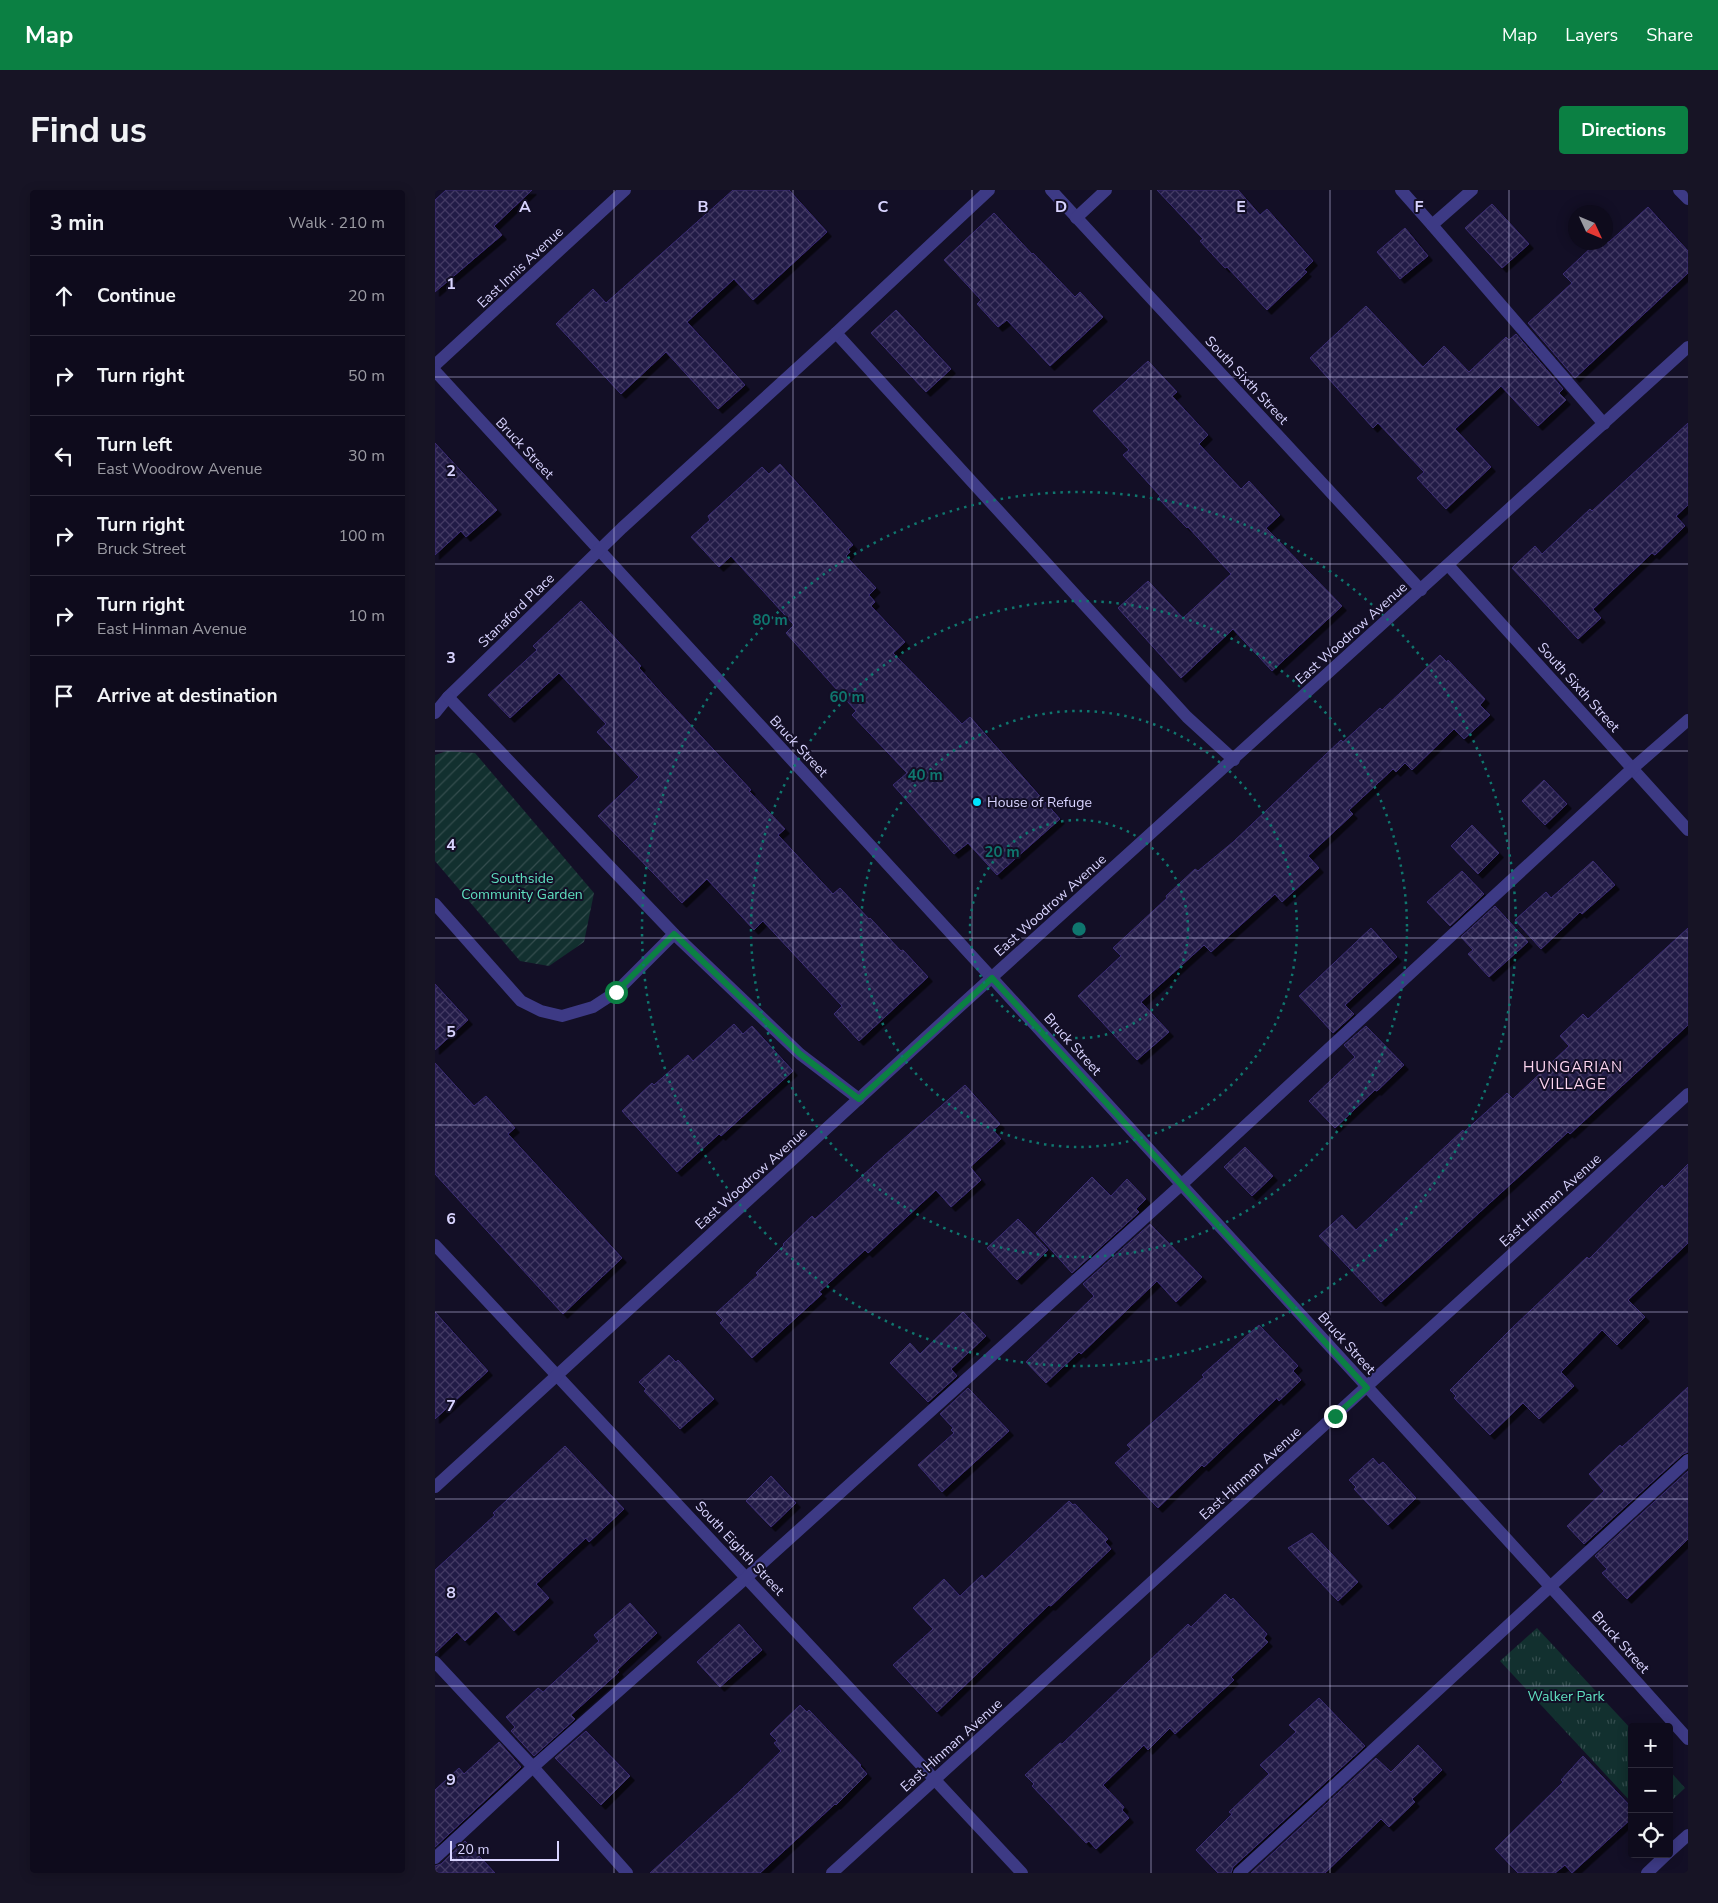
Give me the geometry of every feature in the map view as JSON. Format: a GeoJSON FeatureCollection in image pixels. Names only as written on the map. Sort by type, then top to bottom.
{"type":"FeatureCollection","features":[{"type":"Feature","properties":{"kind":"street","name":"East Innis Avenue"},"geometry":{"type":"LineString","coordinates":[[435,365],[625,190]]}},
{"type":"Feature","properties":{"kind":"street","name":"Stanaford Place"},"geometry":{"type":"LineString","coordinates":[[435,713],[448,697],[599,550],[989,190]]}},
{"type":"Feature","properties":{"kind":"street","name":"South Sixth Street"},"geometry":{"type":"LineString","coordinates":[[1051,190],[1421,590]]}},
{"type":"Feature","properties":{"kind":"street"},"geometry":{"type":"LineString","coordinates":[[1077,218],[1106,190]]}},
{"type":"Feature","properties":{"kind":"street"},"geometry":{"type":"LineString","coordinates":[[1401,190],[1604,424]]}},
{"type":"Feature","properties":{"kind":"street"},"geometry":{"type":"LineString","coordinates":[[1432,225],[1472,190]]}},
{"type":"Feature","properties":{"kind":"street"},"geometry":{"type":"LineString","coordinates":[[1679,190],[1688,199]]}},
{"type":"Feature","properties":{"kind":"street"},"geometry":{"type":"LineString","coordinates":[[836,333],[1187,717],[1234,760]]}},
{"type":"Feature","properties":{"kind":"street","name":"East Woodrow Avenue"},"geometry":{"type":"LineString","coordinates":[[435,1487],[859,1099],[1688,347]]}},
{"type":"Feature","properties":{"kind":"street","name":"Bruck Street"},"geometry":{"type":"LineString","coordinates":[[435,372],[1551,1587],[1688,1739]]}},
{"type":"Feature","properties":{"kind":"street","name":"South Sixth Street"},"geometry":{"type":"LineString","coordinates":[[1448,565],[1688,830]]}},
{"type":"Feature","properties":{"kind":"street"},"geometry":{"type":"LineString","coordinates":[[448,697],[674,934],[800,1054],[859,1099]]}},
{"type":"Feature","properties":{"kind":"street"},"geometry":{"type":"LineString","coordinates":[[435,1858],[533,1767],[747,1577],[1181,1184],[1633,768],[1688,720]]}},
{"type":"Feature","properties":{"kind":"street"},"geometry":{"type":"LineString","coordinates":[[435,904],[521,1000],[541,1011],[562,1016],[593,1007],[616,992],[674,934]]}},
{"type":"Feature","properties":{"kind":"street","name":"East Hinman Avenue"},"geometry":{"type":"LineString","coordinates":[[833,1873],[1688,1094]]}},
{"type":"Feature","properties":{"kind":"street","name":"South Eighth Street"},"geometry":{"type":"LineString","coordinates":[[435,1245],[1022,1873]]}},
{"type":"Feature","properties":{"kind":"street"},"geometry":{"type":"LineString","coordinates":[[1239,1873],[1688,1460]]}},
{"type":"Feature","properties":{"kind":"street"},"geometry":{"type":"LineString","coordinates":[[435,1662],[533,1767],[627,1873]]}},
{"type":"Feature","properties":{"kind":"street"},"geometry":{"type":"LineString","coordinates":[[1673,1848],[1688,1835]]}},
{"type":"Feature","properties":{"kind":"street"},"geometry":{"type":"LineString","coordinates":[[1647,1873],[1663,1858]]}},
{"type":"Feature","properties":{"kind":"green space","name":"Southside Community Garden"},"geometry":{"type":"Polygon","coordinates":[[[447,751],[475,753],[594,893],[584,942],[549,966],[520,961],[435,861],[435,755],[447,751]]]}},
{"type":"Feature","properties":{"kind":"green space","name":"Walker Park"},"geometry":{"type":"Polygon","coordinates":[[[1537,1628],[1628,1726],[1628,1799],[1500,1661],[1537,1628]]]}},
{"type":"Feature","properties":{"kind":"green space"},"geometry":{"type":"Polygon","coordinates":[[[1673,1774],[1685,1788],[1673,1799],[1673,1774]]]}},
{"type":"Feature","properties":{"kind":"building"},"geometry":{"type":"Polygon","coordinates":[[[446,190],[532,190],[494,226],[502,235],[435,292],[435,200],[446,190]]]}},
{"type":"Feature","properties":{"kind":"building"},"geometry":{"type":"Polygon","coordinates":[[[733,190],[789,190],[827,232],[753,300],[734,279],[687,322],[745,385],[718,409],[666,352],[621,394],[556,324],[593,289],[606,303],[733,190]]]}},
{"type":"Feature","properties":{"kind":"building"},"geometry":{"type":"Polygon","coordinates":[[[1157,190],[1238,190],[1260,215],[1267,209],[1313,261],[1304,270],[1307,272],[1267,310],[1200,241],[1203,239],[1157,190]]]}},
{"type":"Feature","properties":{"kind":"building"},"geometry":{"type":"Polygon","coordinates":[[[1492,204],[1529,244],[1502,268],[1465,228],[1492,204]]]}},
{"type":"Feature","properties":{"kind":"building"},"geometry":{"type":"Polygon","coordinates":[[[1648,207],[1688,251],[1688,273],[1575,378],[1528,323],[1572,283],[1563,274],[1588,250],[1613,250],[1613,238],[1648,207]]]}},
{"type":"Feature","properties":{"kind":"building"},"geometry":{"type":"Polygon","coordinates":[[[994,213],[1075,297],[1080,292],[1103,317],[1050,366],[1007,320],[998,327],[977,304],[981,300],[944,260],[994,213]]]}},
{"type":"Feature","properties":{"kind":"building"},"geometry":{"type":"Polygon","coordinates":[[[1405,228],[1428,256],[1400,279],[1377,252],[1405,228]]]}},
{"type":"Feature","properties":{"kind":"building"},"geometry":{"type":"Polygon","coordinates":[[[1366,306],[1423,367],[1444,346],[1469,372],[1506,337],[1509,340],[1516,334],[1563,389],[1559,393],[1566,400],[1538,426],[1501,386],[1455,429],[1491,467],[1446,509],[1417,478],[1424,472],[1378,423],[1373,428],[1310,358],[1366,306]]]}},
{"type":"Feature","properties":{"kind":"building"},"geometry":{"type":"Polygon","coordinates":[[[896,310],[951,369],[926,392],[871,333],[896,310]]]}},
{"type":"Feature","properties":{"kind":"building"},"geometry":{"type":"Polygon","coordinates":[[[1148,361],[1177,392],[1172,396],[1208,435],[1199,444],[1241,489],[1249,481],[1280,515],[1266,528],[1342,606],[1272,671],[1233,629],[1181,678],[1118,608],[1148,581],[1183,618],[1231,574],[1188,527],[1158,498],[1160,496],[1123,455],[1129,450],[1093,411],[1148,361]]]}},
{"type":"Feature","properties":{"kind":"building"},"geometry":{"type":"Polygon","coordinates":[[[1688,423],[1688,505],[1676,516],[1685,526],[1655,555],[1652,553],[1593,609],[1601,618],[1578,639],[1512,568],[1535,546],[1542,554],[1688,423]]]}},
{"type":"Feature","properties":{"kind":"building"},"geometry":{"type":"Polygon","coordinates":[[[435,443],[497,510],[466,537],[461,531],[435,555],[435,443]]]}},
{"type":"Feature","properties":{"kind":"building"},"geometry":{"type":"Polygon","coordinates":[[[780,464],[853,545],[848,549],[850,552],[846,556],[876,588],[869,595],[875,602],[871,606],[905,642],[893,653],[962,724],[970,717],[1060,819],[997,875],[968,843],[954,854],[893,785],[907,773],[852,715],[856,711],[786,633],[794,625],[731,556],[719,567],[691,537],[710,520],[708,516],[762,467],[769,474],[780,464]]]}},
{"type":"Feature","properties":{"kind":"building"},"geometry":{"type":"Polygon","coordinates":[[[581,601],[641,666],[639,668],[662,694],[785,829],[778,835],[833,894],[840,888],[928,977],[859,1041],[834,1014],[842,1006],[763,921],[754,930],[707,879],[682,903],[598,816],[639,777],[597,732],[606,724],[559,673],[510,718],[488,695],[537,650],[533,646],[581,601]]]}},
{"type":"Feature","properties":{"kind":"building"},"geometry":{"type":"Polygon","coordinates":[[[1440,655],[1447,662],[1448,660],[1485,699],[1480,705],[1490,715],[1464,739],[1454,729],[1412,770],[1405,763],[1396,772],[1393,769],[1349,810],[1353,814],[1308,856],[1319,868],[1282,902],[1275,894],[1211,952],[1204,945],[1141,1002],[1169,1032],[1137,1060],[1078,996],[1121,956],[1113,948],[1195,869],[1198,871],[1233,842],[1341,740],[1343,742],[1380,708],[1382,710],[1440,655]]]}},
{"type":"Feature","properties":{"kind":"building"},"geometry":{"type":"Polygon","coordinates":[[[1544,780],[1567,804],[1545,825],[1522,801],[1544,780]]]}},
{"type":"Feature","properties":{"kind":"building"},"geometry":{"type":"Polygon","coordinates":[[[1472,825],[1499,853],[1478,874],[1451,846],[1472,825]]]}},
{"type":"Feature","properties":{"kind":"building"},"geometry":{"type":"Polygon","coordinates":[[[1593,861],[1615,885],[1582,914],[1580,912],[1541,949],[1515,920],[1546,892],[1551,898],[1593,861]]]}},
{"type":"Feature","properties":{"kind":"building"},"geometry":{"type":"Polygon","coordinates":[[[1462,871],[1484,894],[1450,926],[1427,902],[1462,871]]]}},
{"type":"Feature","properties":{"kind":"building"},"geometry":{"type":"Polygon","coordinates":[[[1495,906],[1528,942],[1489,977],[1468,954],[1473,950],[1461,937],[1495,906]]]}},
{"type":"Feature","properties":{"kind":"building"},"geometry":{"type":"Polygon","coordinates":[[[1371,928],[1397,957],[1345,1005],[1354,1014],[1333,1033],[1299,996],[1371,928]]]}},
{"type":"Feature","properties":{"kind":"building"},"geometry":{"type":"Polygon","coordinates":[[[1688,928],[1688,1025],[1570,1134],[1568,1132],[1381,1302],[1319,1236],[1342,1215],[1356,1230],[1463,1130],[1464,1132],[1507,1093],[1513,1099],[1569,1046],[1560,1036],[1583,1014],[1588,1019],[1688,928]]]}},
{"type":"Feature","properties":{"kind":"building"},"geometry":{"type":"Polygon","coordinates":[[[435,984],[468,1020],[435,1050],[435,984]]]}},
{"type":"Feature","properties":{"kind":"building"},"geometry":{"type":"Polygon","coordinates":[[[734,1024],[743,1034],[752,1026],[793,1071],[721,1136],[719,1134],[677,1172],[622,1111],[652,1083],[654,1085],[688,1055],[693,1061],[734,1024]]]}},
{"type":"Feature","properties":{"kind":"building"},"geometry":{"type":"Polygon","coordinates":[[[1366,1026],[1404,1065],[1335,1128],[1309,1101],[1355,1057],[1344,1045],[1366,1026]]]}},
{"type":"Feature","properties":{"kind":"building"},"geometry":{"type":"Polygon","coordinates":[[[435,1063],[474,1106],[486,1096],[515,1128],[508,1134],[622,1258],[563,1314],[435,1174],[435,1063]]]}},
{"type":"Feature","properties":{"kind":"building"},"geometry":{"type":"Polygon","coordinates":[[[965,1085],[1000,1124],[993,1130],[1001,1139],[970,1167],[981,1180],[951,1207],[936,1190],[868,1253],[865,1250],[819,1292],[822,1294],[752,1358],[720,1323],[723,1320],[716,1313],[758,1275],[756,1273],[812,1216],[815,1219],[965,1085]]]}},
{"type":"Feature","properties":{"kind":"building"},"geometry":{"type":"Polygon","coordinates":[[[1245,1147],[1273,1176],[1252,1196],[1224,1167],[1245,1147]]]}},
{"type":"Feature","properties":{"kind":"building"},"geometry":{"type":"Polygon","coordinates":[[[1688,1164],[1688,1243],[1628,1300],[1645,1317],[1617,1345],[1602,1330],[1561,1372],[1574,1386],[1539,1419],[1523,1403],[1490,1435],[1454,1398],[1456,1396],[1450,1390],[1587,1257],[1589,1259],[1662,1185],[1664,1188],[1688,1164]]]}},
{"type":"Feature","properties":{"kind":"building"},"geometry":{"type":"Polygon","coordinates":[[[1092,1177],[1111,1196],[1127,1179],[1146,1199],[1136,1209],[1139,1212],[1072,1273],[1036,1233],[1092,1177]]]}},
{"type":"Feature","properties":{"kind":"building"},"geometry":{"type":"Polygon","coordinates":[[[1018,1219],[1048,1250],[1017,1280],[987,1248],[1018,1219]]]}},
{"type":"Feature","properties":{"kind":"building"},"geometry":{"type":"Polygon","coordinates":[[[1150,1224],[1202,1277],[1176,1302],[1157,1281],[1081,1354],[1079,1352],[1046,1383],[1026,1362],[1094,1296],[1083,1284],[1150,1224]]]}},
{"type":"Feature","properties":{"kind":"building"},"geometry":{"type":"Polygon","coordinates":[[[435,1312],[488,1371],[435,1419],[435,1312]]]}},
{"type":"Feature","properties":{"kind":"building"},"geometry":{"type":"Polygon","coordinates":[[[963,1312],[986,1336],[951,1369],[957,1376],[928,1402],[890,1363],[910,1343],[920,1354],[963,1312]]]}},
{"type":"Feature","properties":{"kind":"building"},"geometry":{"type":"Polygon","coordinates":[[[1259,1325],[1298,1366],[1293,1371],[1301,1380],[1279,1401],[1277,1398],[1204,1467],[1202,1465],[1158,1508],[1115,1463],[1131,1449],[1127,1445],[1259,1325]]]}},
{"type":"Feature","properties":{"kind":"building"},"geometry":{"type":"Polygon","coordinates":[[[669,1355],[676,1362],[678,1360],[714,1399],[680,1429],[644,1391],[646,1389],[639,1382],[669,1355]]]}},
{"type":"Feature","properties":{"kind":"building"},"geometry":{"type":"Polygon","coordinates":[[[1688,1387],[1688,1452],[1683,1454],[1584,1544],[1567,1526],[1604,1491],[1589,1474],[1620,1445],[1622,1447],[1688,1387]]]}},
{"type":"Feature","properties":{"kind":"building"},"geometry":{"type":"Polygon","coordinates":[[[968,1388],[1009,1431],[942,1492],[918,1465],[954,1433],[951,1430],[953,1428],[940,1414],[968,1388]]]}},
{"type":"Feature","properties":{"kind":"building"},"geometry":{"type":"Polygon","coordinates":[[[565,1446],[624,1509],[589,1542],[586,1538],[536,1584],[549,1598],[514,1631],[496,1611],[465,1641],[457,1632],[435,1653],[435,1570],[495,1515],[493,1513],[565,1446]]]}},
{"type":"Feature","properties":{"kind":"building"},"geometry":{"type":"Polygon","coordinates":[[[1373,1458],[1379,1465],[1383,1462],[1416,1498],[1388,1525],[1354,1489],[1356,1487],[1349,1480],[1373,1458]]]}},
{"type":"Feature","properties":{"kind":"building"},"geometry":{"type":"Polygon","coordinates":[[[1688,1471],[1688,1539],[1627,1599],[1602,1573],[1607,1569],[1595,1556],[1688,1471]]]}},
{"type":"Feature","properties":{"kind":"building"},"geometry":{"type":"Polygon","coordinates":[[[771,1476],[796,1503],[771,1527],[746,1501],[771,1476]]]}},
{"type":"Feature","properties":{"kind":"building"},"geometry":{"type":"Polygon","coordinates":[[[1069,1501],[1073,1505],[1075,1504],[1108,1539],[1105,1542],[1111,1549],[1051,1606],[1049,1605],[937,1712],[893,1665],[933,1629],[913,1608],[944,1579],[960,1596],[982,1575],[985,1579],[1069,1501]]]}},
{"type":"Feature","properties":{"kind":"building"},"geometry":{"type":"Polygon","coordinates":[[[1312,1533],[1358,1582],[1338,1601],[1288,1548],[1312,1533]]]}},
{"type":"Feature","properties":{"kind":"building"},"geometry":{"type":"Polygon","coordinates":[[[1225,1594],[1231,1600],[1233,1598],[1267,1634],[1264,1638],[1268,1642],[1231,1677],[1234,1680],[1175,1734],[1170,1728],[1148,1750],[1144,1745],[1103,1785],[1124,1807],[1122,1810],[1129,1818],[1096,1849],[1089,1841],[1086,1843],[1032,1786],[1034,1784],[1025,1775],[1060,1743],[1062,1744],[1188,1624],[1191,1627],[1225,1594]]]}},
{"type":"Feature","properties":{"kind":"building"},"geometry":{"type":"Polygon","coordinates":[[[630,1603],[657,1633],[617,1670],[619,1672],[571,1715],[575,1719],[534,1756],[511,1731],[515,1727],[506,1717],[538,1688],[543,1692],[599,1641],[594,1635],[630,1603]]]}},
{"type":"Feature","properties":{"kind":"building"},"geometry":{"type":"Polygon","coordinates":[[[739,1624],[762,1650],[720,1687],[697,1662],[739,1624]]]}},
{"type":"Feature","properties":{"kind":"building"},"geometry":{"type":"Polygon","coordinates":[[[1319,1698],[1365,1746],[1233,1867],[1231,1873],[1218,1873],[1196,1850],[1232,1814],[1229,1812],[1269,1774],[1260,1765],[1296,1732],[1289,1725],[1319,1698]]]}},
{"type":"Feature","properties":{"kind":"building"},"geometry":{"type":"Polygon","coordinates":[[[800,1705],[807,1712],[809,1710],[861,1765],[867,1774],[836,1805],[760,1873],[650,1873],[781,1751],[774,1743],[777,1741],[770,1734],[800,1705]]]}},
{"type":"Feature","properties":{"kind":"building"},"geometry":{"type":"Polygon","coordinates":[[[586,1731],[630,1776],[601,1805],[555,1758],[586,1731]]]}},
{"type":"Feature","properties":{"kind":"building"},"geometry":{"type":"Polygon","coordinates":[[[499,1742],[521,1767],[435,1847],[435,1790],[459,1768],[464,1774],[499,1742]]]}},
{"type":"Feature","properties":{"kind":"building"},"geometry":{"type":"Polygon","coordinates":[[[1418,1745],[1442,1770],[1412,1799],[1415,1802],[1389,1827],[1381,1819],[1325,1873],[1251,1873],[1376,1758],[1391,1772],[1418,1745]]]}},
{"type":"Feature","properties":{"kind":"building"},"geometry":{"type":"Polygon","coordinates":[[[1583,1756],[1628,1804],[1628,1822],[1572,1873],[1565,1865],[1555,1873],[1518,1873],[1495,1849],[1563,1782],[1561,1780],[1583,1756]]]}},
{"type":"Feature","properties":{"kind":"building"},"geometry":{"type":"Polygon","coordinates":[[[465,1841],[495,1873],[435,1873],[435,1866],[441,1864],[465,1841]]]}},
{"type":"Feature","properties":{"kind":"place","name":"House of Refuge"},"geometry":{"type":"Point","coordinates":[977,802]}},
{"type":"Feature","properties":{"kind":"district","name":"HUNGARIAN VILLAGE"},"geometry":{"type":"Point","coordinates":[1573,1076]}},
{"type":"Feature","properties":{"kind":"route"},"geometry":{"type":"LineString","coordinates":[[616,992],[674,934],[800,1054],[859,1099],[992,978],[1367,1388],[1335,1416]]}}]}
